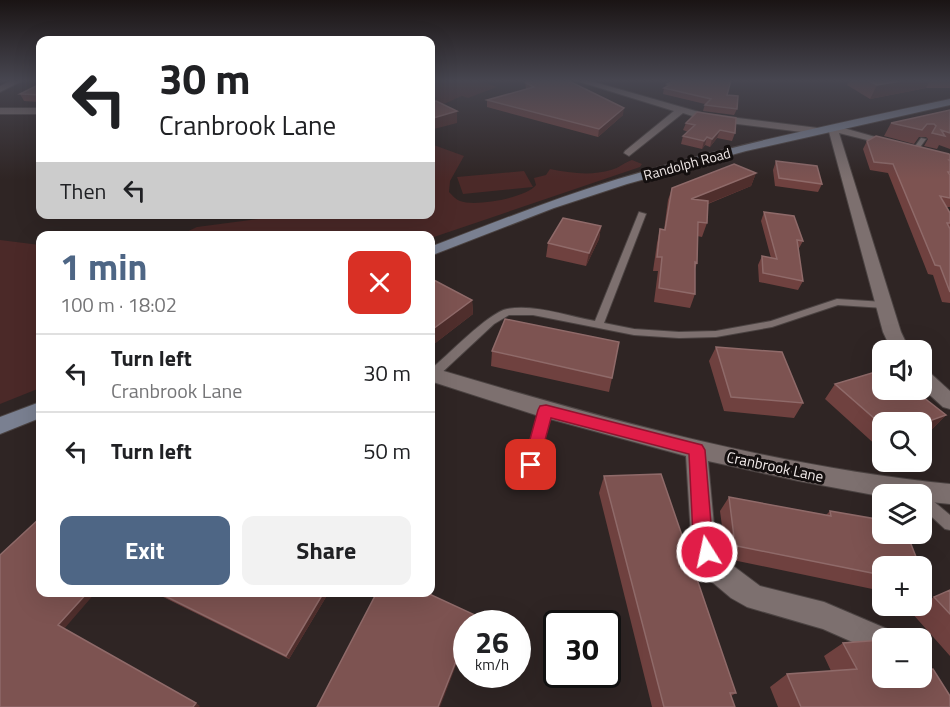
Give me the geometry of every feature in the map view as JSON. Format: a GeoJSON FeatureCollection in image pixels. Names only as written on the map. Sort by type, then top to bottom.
{"type":"FeatureCollection","features":[{"type":"Feature","properties":{"kind":"main road","name":"Randolph Road"},"geometry":{"type":"LineString","coordinates":[[435,250],[534,211],[624,181],[901,113]]}},
{"type":"Feature","properties":{"kind":"main road"},"geometry":{"type":"LineString","coordinates":[[0,426],[36,412]]}},
{"type":"Feature","properties":{"kind":"street"},"geometry":{"type":"LineString","coordinates":[[629,153],[677,113]]}},
{"type":"Feature","properties":{"kind":"street"},"geometry":{"type":"LineString","coordinates":[[695,113],[741,123],[825,130],[921,150]]}},
{"type":"Feature","properties":{"kind":"street"},"geometry":{"type":"LineString","coordinates":[[825,130],[896,340]]}},
{"type":"Feature","properties":{"kind":"street","name":"Cranbrook Lane"},"geometry":{"type":"LineString","coordinates":[[435,375],[546,410],[696,450],[872,487]]}},
{"type":"Feature","properties":{"kind":"street"},"geometry":{"type":"LineString","coordinates":[[932,386],[950,402]]}},
{"type":"Feature","properties":{"kind":"street"},"geometry":{"type":"LineString","coordinates":[[696,450],[703,536],[714,567],[740,589],[756,598],[824,616],[872,637]]}},
{"type":"Feature","properties":{"kind":"street","name":"Cranbrook Lane"},"geometry":{"type":"LineString","coordinates":[[932,495],[950,494]]}},
{"type":"Feature","properties":{"kind":"lane"},"geometry":{"type":"LineString","coordinates":[[921,150],[923,139]]}},
{"type":"Feature","properties":{"kind":"lane"},"geometry":{"type":"LineString","coordinates":[[598,325],[642,214]]}},
{"type":"Feature","properties":{"kind":"lane"},"geometry":{"type":"LineString","coordinates":[[435,371],[491,322],[507,312],[533,312],[634,332],[679,335],[716,334],[772,324],[837,302],[884,305]]}},
{"type":"Feature","properties":{"kind":"lane"},"geometry":{"type":"LineString","coordinates":[[531,465],[546,410]]}},
{"type":"Feature","properties":{"kind":"lane"},"geometry":{"type":"LineString","coordinates":[[932,508],[950,524]]}},
{"type":"Feature","properties":{"kind":"shaded area"},"geometry":{"type":"Polygon","coordinates":[[[435,145],[464,156],[450,181],[449,192],[458,200],[467,203],[488,202],[522,194],[536,185],[534,178],[546,175],[550,169],[588,173],[611,170],[632,160],[642,164],[640,167],[435,237],[435,231],[188,231],[197,227],[258,219],[435,219],[435,145]]]}},
{"type":"Feature","properties":{"kind":"shaded area"},"geometry":{"type":"Polygon","coordinates":[[[524,171],[533,187],[463,194],[457,177],[524,171]]]}},
{"type":"Feature","properties":{"kind":"shaded area"},"geometry":{"type":"Polygon","coordinates":[[[0,240],[36,244],[36,390],[0,404],[0,240]]]}},
{"type":"Feature","properties":{"kind":"building"},"geometry":{"type":"Polygon","coordinates":[[[435,113],[450,113],[435,118],[435,113]]]}},
{"type":"Feature","properties":{"kind":"building"},"geometry":{"type":"Polygon","coordinates":[[[537,113],[618,113],[599,129],[537,113]]]}},
{"type":"Feature","properties":{"kind":"building"},"geometry":{"type":"Polygon","coordinates":[[[696,113],[736,118],[735,133],[720,130],[712,139],[707,137],[704,141],[683,136],[695,125],[686,123],[696,113]]]}},
{"type":"Feature","properties":{"kind":"building"},"geometry":{"type":"Polygon","coordinates":[[[936,113],[950,113],[950,133],[941,130],[945,136],[932,133],[936,126],[934,124],[927,124],[922,130],[891,123],[936,113]]]}},
{"type":"Feature","properties":{"kind":"building"},"geometry":{"type":"Polygon","coordinates":[[[876,136],[950,155],[950,172],[948,172],[950,198],[940,196],[950,213],[950,223],[947,223],[950,229],[950,292],[940,266],[935,265],[893,164],[874,162],[867,141],[876,136]]]}},
{"type":"Feature","properties":{"kind":"building"},"geometry":{"type":"Polygon","coordinates":[[[776,161],[817,166],[822,184],[779,178],[776,161]]]}},
{"type":"Feature","properties":{"kind":"building"},"geometry":{"type":"Polygon","coordinates":[[[734,164],[756,173],[691,199],[708,201],[707,223],[698,222],[695,294],[659,288],[662,257],[657,257],[660,229],[665,230],[672,188],[734,164]]]}},
{"type":"Feature","properties":{"kind":"building"},"geometry":{"type":"Polygon","coordinates":[[[764,212],[794,216],[803,241],[797,240],[803,281],[763,273],[762,256],[777,259],[764,212]]]}},
{"type":"Feature","properties":{"kind":"building"},"geometry":{"type":"Polygon","coordinates":[[[563,218],[601,226],[589,253],[548,243],[563,218]]]}},
{"type":"Feature","properties":{"kind":"building"},"geometry":{"type":"Polygon","coordinates":[[[435,281],[472,300],[435,328],[435,281]]]}},
{"type":"Feature","properties":{"kind":"building"},"geometry":{"type":"Polygon","coordinates":[[[505,319],[619,342],[612,378],[492,351],[505,319]]]}},
{"type":"Feature","properties":{"kind":"building"},"geometry":{"type":"Polygon","coordinates":[[[716,347],[782,352],[803,403],[731,397],[716,347]]]}},
{"type":"Feature","properties":{"kind":"building"},"geometry":{"type":"Polygon","coordinates":[[[872,373],[872,400],[927,400],[946,415],[932,420],[932,412],[872,412],[872,416],[835,384],[872,373]]]}},
{"type":"Feature","properties":{"kind":"building"},"geometry":{"type":"Polygon","coordinates":[[[661,474],[736,693],[730,693],[735,707],[664,707],[604,476],[661,474]]]}},
{"type":"Feature","properties":{"kind":"building"},"geometry":{"type":"Polygon","coordinates":[[[729,497],[831,516],[830,511],[872,518],[872,544],[911,544],[916,556],[872,556],[872,573],[735,545],[729,497]]]}},
{"type":"Feature","properties":{"kind":"building"},"geometry":{"type":"Polygon","coordinates":[[[36,522],[36,597],[83,597],[58,625],[196,703],[193,707],[0,707],[0,555],[36,522]]]}},
{"type":"Feature","properties":{"kind":"building"},"geometry":{"type":"Polygon","coordinates":[[[950,590],[950,614],[934,597],[950,590]]]}},
{"type":"Feature","properties":{"kind":"building"},"geometry":{"type":"Polygon","coordinates":[[[167,597],[321,597],[286,656],[167,597]]]}},
{"type":"Feature","properties":{"kind":"building"},"geometry":{"type":"Polygon","coordinates":[[[374,597],[435,597],[464,610],[453,610],[453,669],[438,707],[317,707],[374,597]]]}},
{"type":"Feature","properties":{"kind":"building"},"geometry":{"type":"Polygon","coordinates":[[[872,641],[872,688],[932,688],[933,669],[950,696],[950,707],[801,707],[787,674],[857,669],[843,643],[872,641]]]}},
{"type":"Feature","properties":{"kind":"route"},"geometry":{"type":"LineString","coordinates":[[531,465],[546,410],[696,450],[703,536],[707,552]]}}]}
